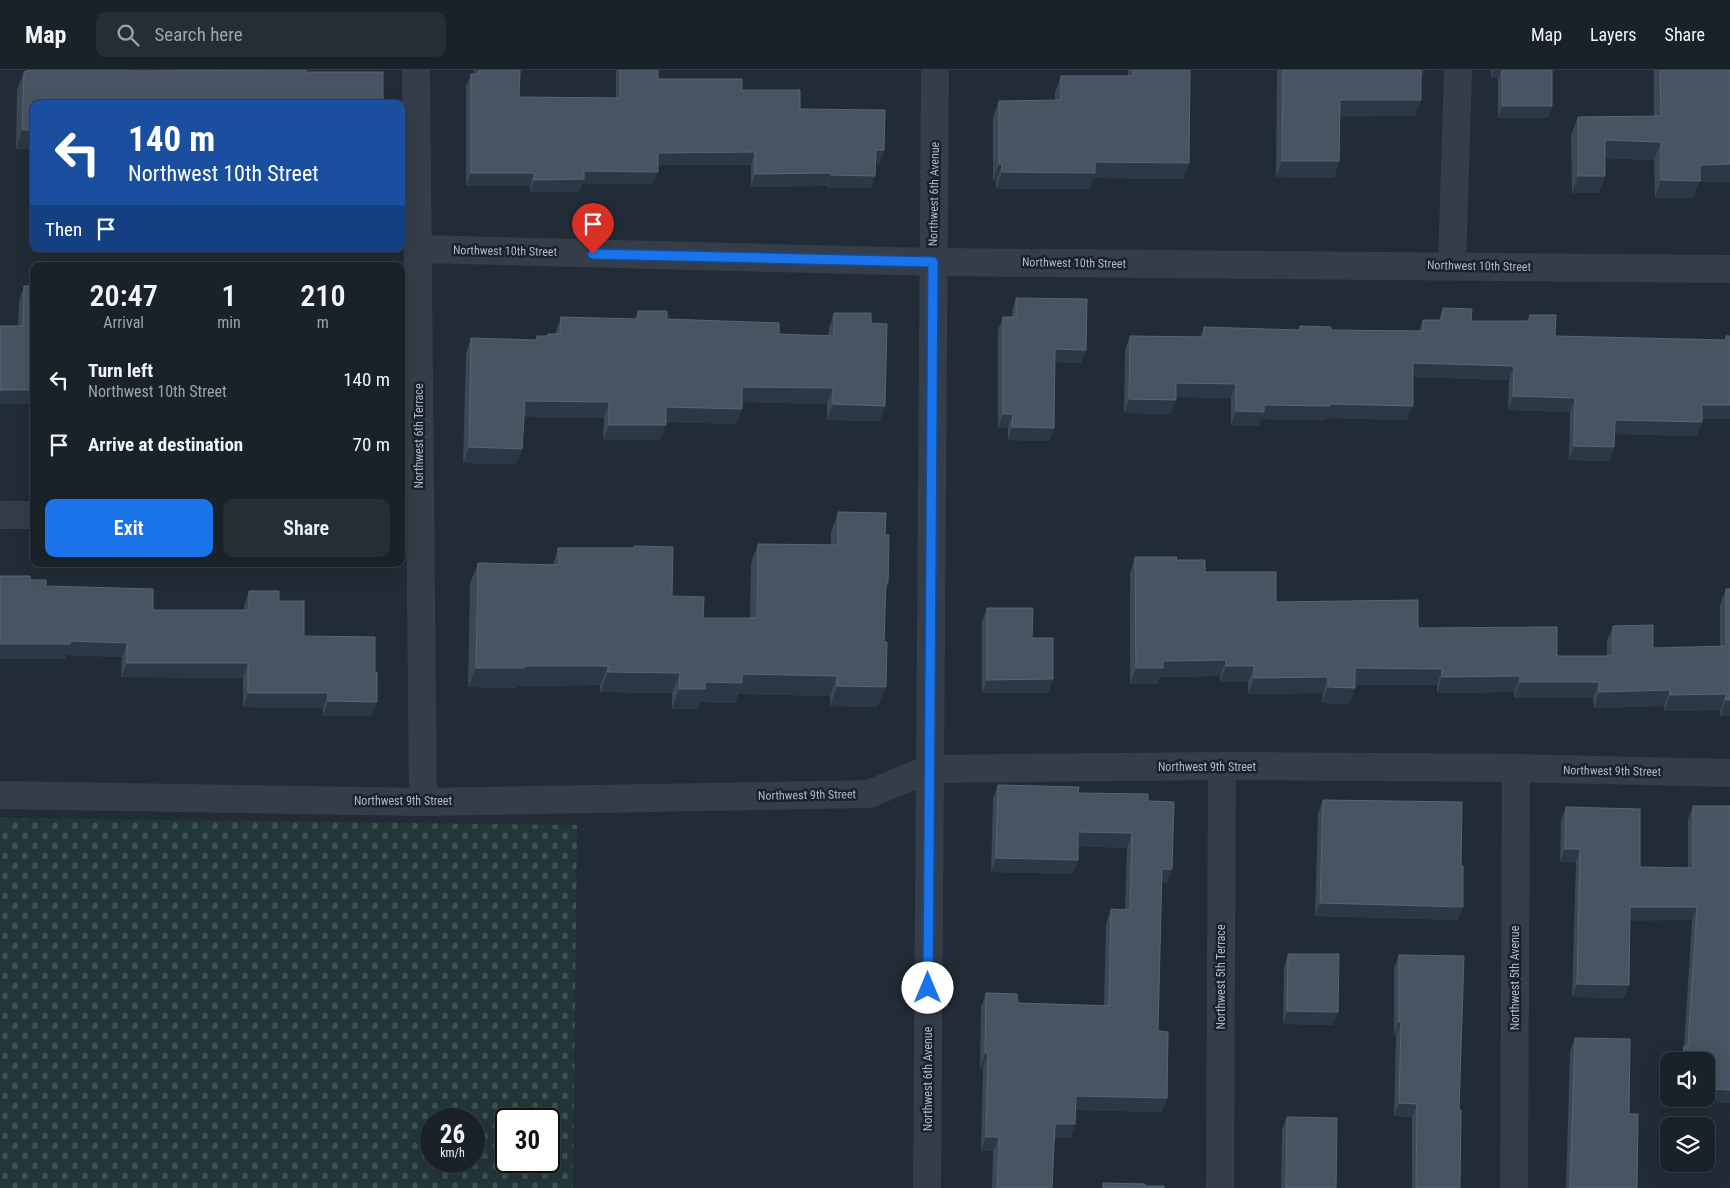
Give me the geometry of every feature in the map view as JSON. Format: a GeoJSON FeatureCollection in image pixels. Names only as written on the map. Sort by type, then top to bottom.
{"type":"FeatureCollection","features":[{"type":"Feature","properties":{"kind":"street","name":"Northwest 6th Terrace"},"geometry":{"type":"LineString","coordinates":[[416,70],[419,249],[410,511],[423,802]]}},
{"type":"Feature","properties":{"kind":"street","name":"Northwest 6th Avenue"},"geometry":{"type":"LineString","coordinates":[[928,1188],[929,769],[935,70]]}},
{"type":"Feature","properties":{"kind":"street"},"geometry":{"type":"LineString","coordinates":[[1452,266],[1458,70]]}},
{"type":"Feature","properties":{"kind":"street","name":"Northwest 10th Street"},"geometry":{"type":"LineString","coordinates":[[419,249],[933,262],[1730,269]]}},
{"type":"Feature","properties":{"kind":"street"},"geometry":{"type":"LineString","coordinates":[[0,515],[30,515]]}},
{"type":"Feature","properties":{"kind":"street","name":"Northwest 9th Street"},"geometry":{"type":"LineString","coordinates":[[0,795],[423,802],[869,794],[929,769],[1222,766],[1516,768],[1730,773]]}},
{"type":"Feature","properties":{"kind":"street","name":"Northwest 5th Terrace"},"geometry":{"type":"LineString","coordinates":[[1220,1188],[1222,766]]}},
{"type":"Feature","properties":{"kind":"street","name":"Northwest 5th Avenue"},"geometry":{"type":"LineString","coordinates":[[1514,1188],[1516,768]]}},
{"type":"Feature","properties":{"kind":"green space"},"geometry":{"type":"Polygon","coordinates":[[[0,818],[577,825],[573,1188],[0,1188],[0,818]]]}},
{"type":"Feature","properties":{"kind":"building"},"geometry":{"type":"Polygon","coordinates":[[[306,70],[306,72],[383,72],[383,100],[30,100],[30,130],[22,130],[24,72],[306,70]]]}},
{"type":"Feature","properties":{"kind":"building"},"geometry":{"type":"Polygon","coordinates":[[[479,70],[520,70],[519,97],[620,98],[620,70],[658,70],[658,79],[742,79],[742,90],[800,90],[800,109],[885,110],[884,150],[876,150],[875,176],[831,175],[831,173],[755,174],[755,152],[658,153],[658,172],[584,171],[584,179],[534,180],[534,173],[471,173],[471,74],[479,74],[479,70]]]}},
{"type":"Feature","properties":{"kind":"building"},"geometry":{"type":"Polygon","coordinates":[[[1133,70],[1190,70],[1189,163],[1095,162],[1095,173],[1002,172],[1002,164],[999,164],[999,101],[1061,100],[1061,76],[1133,76],[1133,70]]]}},
{"type":"Feature","properties":{"kind":"building"},"geometry":{"type":"Polygon","coordinates":[[[1283,70],[1421,70],[1421,100],[1340,100],[1339,161],[1282,161],[1283,70]]]}},
{"type":"Feature","properties":{"kind":"building"},"geometry":{"type":"Polygon","coordinates":[[[1502,70],[1552,70],[1552,106],[1502,106],[1502,70]]]}},
{"type":"Feature","properties":{"kind":"building"},"geometry":{"type":"Polygon","coordinates":[[[1660,70],[1730,70],[1730,164],[1700,165],[1700,181],[1661,180],[1661,142],[1605,140],[1605,176],[1578,176],[1578,117],[1661,116],[1660,70]]]}},
{"type":"Feature","properties":{"kind":"building"},"geometry":{"type":"Polygon","coordinates":[[[24,286],[30,286],[30,390],[0,390],[0,326],[23,326],[24,286]]]}},
{"type":"Feature","properties":{"kind":"building"},"geometry":{"type":"Polygon","coordinates":[[[1016,298],[1087,299],[1086,350],[1055,349],[1054,428],[1012,427],[1013,414],[1003,414],[1003,317],[1016,317],[1016,298]]]}},
{"type":"Feature","properties":{"kind":"building"},"geometry":{"type":"Polygon","coordinates":[[[1443,308],[1472,309],[1471,321],[1529,321],[1530,315],[1556,315],[1555,336],[1726,340],[1726,336],[1730,336],[1730,405],[1702,405],[1702,422],[1615,420],[1614,447],[1574,446],[1575,398],[1513,396],[1514,366],[1413,363],[1413,406],[1264,405],[1264,412],[1236,411],[1236,384],[1176,383],[1176,400],[1129,399],[1130,336],[1204,337],[1204,327],[1300,330],[1300,326],[1331,327],[1331,330],[1423,331],[1423,320],[1442,320],[1443,308]]]}},
{"type":"Feature","properties":{"kind":"building"},"geometry":{"type":"Polygon","coordinates":[[[638,311],[667,311],[667,319],[779,323],[779,334],[834,336],[834,313],[871,313],[871,323],[887,324],[885,406],[833,404],[833,388],[742,387],[742,409],[666,407],[666,425],[609,425],[609,402],[525,401],[522,449],[469,447],[471,338],[537,340],[537,336],[560,334],[561,317],[638,319],[638,311]]]}},
{"type":"Feature","properties":{"kind":"building"},"geometry":{"type":"Polygon","coordinates":[[[838,512],[886,513],[885,535],[889,535],[884,642],[887,642],[886,687],[837,686],[837,676],[742,674],[742,683],[705,682],[705,689],[679,689],[680,673],[608,672],[608,666],[476,668],[478,563],[559,565],[558,548],[673,547],[672,596],[704,597],[703,618],[757,618],[758,544],[838,545],[838,512]]]}},
{"type":"Feature","properties":{"kind":"building"},"geometry":{"type":"Polygon","coordinates":[[[1135,557],[1177,557],[1176,560],[1205,560],[1205,572],[1276,572],[1276,602],[1418,600],[1418,628],[1557,627],[1557,656],[1613,656],[1613,626],[1653,625],[1653,648],[1726,646],[1726,589],[1730,589],[1730,700],[1726,700],[1726,694],[1670,695],[1670,690],[1599,692],[1599,682],[1520,682],[1520,676],[1442,677],[1442,669],[1355,668],[1355,688],[1328,687],[1328,677],[1254,678],[1254,666],[1226,666],[1226,660],[1163,661],[1163,668],[1136,668],[1135,557]]]}},
{"type":"Feature","properties":{"kind":"building"},"geometry":{"type":"Polygon","coordinates":[[[0,576],[30,576],[30,580],[46,580],[46,586],[153,589],[153,610],[249,610],[249,591],[279,591],[279,601],[304,601],[304,636],[375,637],[377,702],[328,701],[328,693],[248,693],[248,663],[127,663],[127,643],[70,641],[70,644],[0,644],[0,576]]]}},
{"type":"Feature","properties":{"kind":"building"},"geometry":{"type":"Polygon","coordinates":[[[987,608],[1033,608],[1032,638],[1053,638],[1053,679],[987,680],[987,608]]]}},
{"type":"Feature","properties":{"kind":"building"},"geometry":{"type":"Polygon","coordinates":[[[998,785],[1079,787],[1078,793],[1148,794],[1148,801],[1174,802],[1172,869],[1162,869],[1158,1031],[1168,1032],[1167,1098],[1076,1096],[1075,1124],[1055,1124],[1052,1188],[997,1188],[999,1137],[986,1137],[988,1053],[985,1053],[986,993],[1017,994],[1018,1003],[1109,1006],[1111,909],[1130,910],[1132,833],[1078,832],[1078,860],[996,858],[998,785]]]}},
{"type":"Feature","properties":{"kind":"building"},"geometry":{"type":"Polygon","coordinates":[[[1323,800],[1462,802],[1461,866],[1463,866],[1463,907],[1320,903],[1323,800]]]}},
{"type":"Feature","properties":{"kind":"building"},"geometry":{"type":"Polygon","coordinates":[[[1693,806],[1730,806],[1730,1090],[1715,1089],[1715,1052],[1684,1052],[1684,1046],[1688,1046],[1697,907],[1630,907],[1629,985],[1577,984],[1580,849],[1565,849],[1566,807],[1640,809],[1640,867],[1693,868],[1693,806]]]}},
{"type":"Feature","properties":{"kind":"building"},"geometry":{"type":"Polygon","coordinates":[[[1288,954],[1339,954],[1338,1012],[1287,1011],[1288,954]]]}},
{"type":"Feature","properties":{"kind":"building"},"geometry":{"type":"Polygon","coordinates":[[[1399,955],[1464,956],[1459,1110],[1461,1110],[1460,1188],[1416,1188],[1417,1104],[1399,1103],[1401,1022],[1399,1022],[1399,955]]]}},
{"type":"Feature","properties":{"kind":"building"},"geometry":{"type":"Polygon","coordinates":[[[1575,1038],[1630,1039],[1629,1114],[1638,1114],[1637,1188],[1570,1188],[1575,1038]]]}},
{"type":"Feature","properties":{"kind":"building"},"geometry":{"type":"Polygon","coordinates":[[[1287,1117],[1337,1118],[1336,1188],[1286,1188],[1287,1117]]]}},
{"type":"Feature","properties":{"kind":"building"},"geometry":{"type":"Polygon","coordinates":[[[1103,1183],[1145,1184],[1145,1186],[1164,1186],[1164,1188],[1103,1188],[1103,1183]]]}},
{"type":"Feature","properties":{"kind":"route"},"geometry":{"type":"LineString","coordinates":[[593,254],[933,262],[928,988]]}}]}
